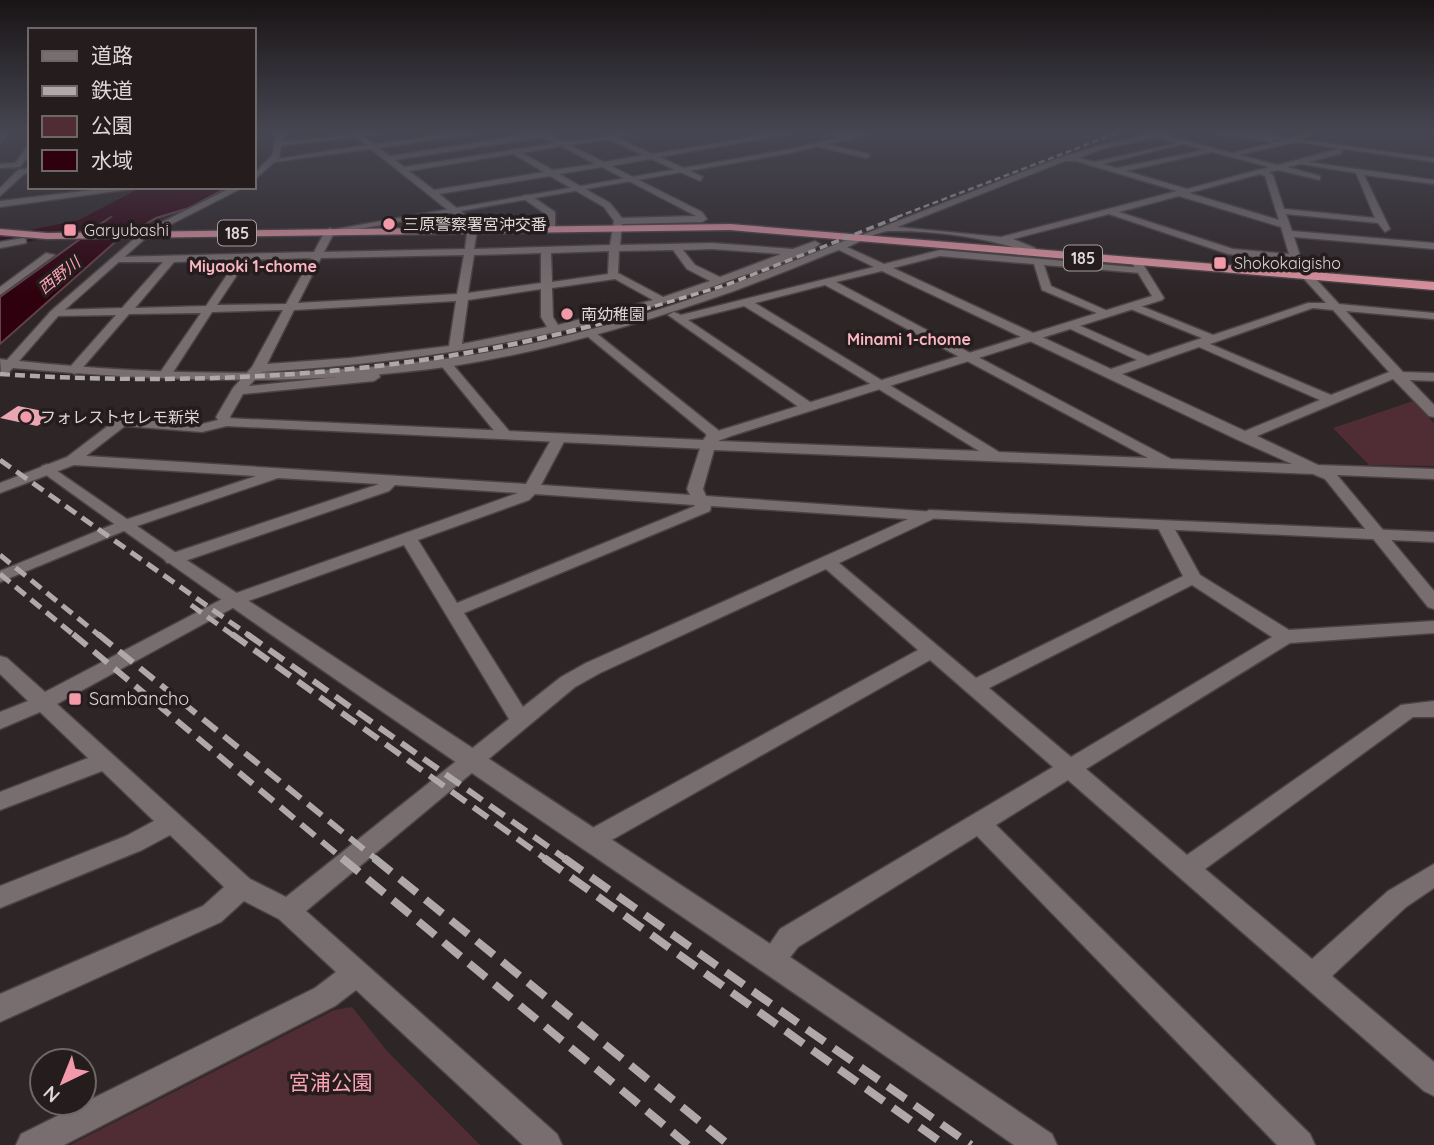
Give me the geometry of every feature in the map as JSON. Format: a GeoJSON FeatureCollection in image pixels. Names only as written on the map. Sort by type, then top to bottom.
{"type":"FeatureCollection","features":[{"type":"Feature","properties":{"kind":"highway","name":"185"},"geometry":{"type":"LineString","coordinates":[[0,232],[26,238],[552,228],[617,224],[730,227],[862,237],[1139,266],[1305,275]]}},
{"type":"Feature","properties":{"kind":"highway","name":"185"},"geometry":{"type":"LineString","coordinates":[[862,237],[1035,256],[1434,286]]}},
{"type":"Feature","properties":{"kind":"street"},"geometry":{"type":"LineString","coordinates":[[424,186],[475,229],[469,252],[455,348]]}},
{"type":"Feature","properties":{"kind":"street"},"geometry":{"type":"LineString","coordinates":[[433,193],[474,186]]}},
{"type":"Feature","properties":{"kind":"street"},"geometry":{"type":"LineString","coordinates":[[575,186],[607,205],[617,224],[615,276]]}},
{"type":"Feature","properties":{"kind":"street"},"geometry":{"type":"LineString","coordinates":[[226,422],[223,417],[238,391],[255,372],[330,231],[587,186]]}},
{"type":"Feature","properties":{"kind":"street"},"geometry":{"type":"LineString","coordinates":[[617,224],[702,219],[645,186]]}},
{"type":"Feature","properties":{"kind":"street"},"geometry":{"type":"LineString","coordinates":[[5,364],[165,374],[372,370],[445,363],[591,333],[838,246],[995,186]]}},
{"type":"Feature","properties":{"kind":"street"},"geometry":{"type":"LineString","coordinates":[[1165,186],[1287,230],[1434,246]]}},
{"type":"Feature","properties":{"kind":"street"},"geometry":{"type":"LineString","coordinates":[[999,240],[1206,186]]}},
{"type":"Feature","properties":{"kind":"street"},"geometry":{"type":"LineString","coordinates":[[1273,186],[1296,258],[1305,275],[1398,375],[1429,402],[1434,413]]}},
{"type":"Feature","properties":{"kind":"street"},"geometry":{"type":"LineString","coordinates":[[1365,186],[1391,243]]}},
{"type":"Feature","properties":{"kind":"street"},"geometry":{"type":"LineString","coordinates":[[0,212],[42,208],[59,189]]}},
{"type":"Feature","properties":{"kind":"street"},"geometry":{"type":"LineString","coordinates":[[0,374],[5,364],[55,313],[145,234],[236,189]]}},
{"type":"Feature","properties":{"kind":"street"},"geometry":{"type":"LineString","coordinates":[[0,204],[115,190]]}},
{"type":"Feature","properties":{"kind":"street"},"geometry":{"type":"LineString","coordinates":[[527,197],[552,214],[552,228]]}},
{"type":"Feature","properties":{"kind":"street"},"geometry":{"type":"LineString","coordinates":[[1108,211],[1232,252],[1296,258]]}},
{"type":"Feature","properties":{"kind":"street"},"geometry":{"type":"LineString","coordinates":[[1281,211],[1381,221]]}},
{"type":"Feature","properties":{"kind":"street"},"geometry":{"type":"LineString","coordinates":[[882,229],[1025,244],[1035,256],[1046,288],[1106,314]]}},
{"type":"Feature","properties":{"kind":"street"},"geometry":{"type":"LineString","coordinates":[[0,245],[26,238]]}},
{"type":"Feature","properties":{"kind":"street"},"geometry":{"type":"LineString","coordinates":[[255,372],[455,348],[665,306],[719,281],[815,244]]}},
{"type":"Feature","properties":{"kind":"street"},"geometry":{"type":"LineString","coordinates":[[838,246],[1330,476],[1434,603]]}},
{"type":"Feature","properties":{"kind":"street"},"geometry":{"type":"LineString","coordinates":[[115,260],[676,247],[794,252]]}},
{"type":"Feature","properties":{"kind":"street"},"geometry":{"type":"LineString","coordinates":[[676,247],[691,267],[719,281]]}},
{"type":"Feature","properties":{"kind":"street"},"geometry":{"type":"LineString","coordinates":[[546,250],[547,317],[554,330]]}},
{"type":"Feature","properties":{"kind":"street"},"geometry":{"type":"LineString","coordinates":[[681,318],[940,254],[1035,256],[1139,266],[1158,298],[880,384],[710,441]]}},
{"type":"Feature","properties":{"kind":"street"},"geometry":{"type":"LineString","coordinates":[[0,292],[50,255]]}},
{"type":"Feature","properties":{"kind":"street"},"geometry":{"type":"LineString","coordinates":[[165,374],[244,257]]}},
{"type":"Feature","properties":{"kind":"street"},"geometry":{"type":"LineString","coordinates":[[74,370],[171,259]]}},
{"type":"Feature","properties":{"kind":"street"},"geometry":{"type":"LineString","coordinates":[[55,313],[289,308],[464,297],[615,276],[665,306],[808,407]]}},
{"type":"Feature","properties":{"kind":"street"},"geometry":{"type":"LineString","coordinates":[[826,281],[1170,464]]}},
{"type":"Feature","properties":{"kind":"street"},"geometry":{"type":"LineString","coordinates":[[0,285],[13,282]]}},
{"type":"Feature","properties":{"kind":"street"},"geometry":{"type":"LineString","coordinates":[[746,302],[996,456]]}},
{"type":"Feature","properties":{"kind":"street"},"geometry":{"type":"LineString","coordinates":[[1109,374],[1312,304],[1434,316]]}},
{"type":"Feature","properties":{"kind":"street"},"geometry":{"type":"LineString","coordinates":[[1132,306],[1331,400]]}},
{"type":"Feature","properties":{"kind":"street"},"geometry":{"type":"LineString","coordinates":[[1070,325],[1148,361]]}},
{"type":"Feature","properties":{"kind":"street"},"geometry":{"type":"LineString","coordinates":[[453,611],[704,508],[695,489],[713,433],[591,333]]}},
{"type":"Feature","properties":{"kind":"street"},"geometry":{"type":"LineString","coordinates":[[445,363],[505,435]]}},
{"type":"Feature","properties":{"kind":"street"},"geometry":{"type":"LineString","coordinates":[[238,391],[374,377],[372,370]]}},
{"type":"Feature","properties":{"kind":"street"},"geometry":{"type":"LineString","coordinates":[[1243,437],[1391,375],[1434,377]]}},
{"type":"Feature","properties":{"kind":"street"},"geometry":{"type":"LineString","coordinates":[[0,488],[72,460],[122,422],[202,428],[226,422],[559,438],[710,441],[1434,474]]}},
{"type":"Feature","properties":{"kind":"street"},"geometry":{"type":"LineString","coordinates":[[0,721],[42,703],[234,600],[523,497],[531,490],[559,438]]}},
{"type":"Feature","properties":{"kind":"street"},"geometry":{"type":"LineString","coordinates":[[72,460],[929,516],[1434,537]]}},
{"type":"Feature","properties":{"kind":"street"},"geometry":{"type":"LineString","coordinates":[[47,469],[173,559],[593,839],[1041,1145]]}},
{"type":"Feature","properties":{"kind":"street"},"geometry":{"type":"LineString","coordinates":[[0,577],[125,525],[279,473]]}},
{"type":"Feature","properties":{"kind":"street"},"geometry":{"type":"LineString","coordinates":[[173,559],[384,488],[390,481]]}},
{"type":"Feature","properties":{"kind":"street"},"geometry":{"type":"LineString","coordinates":[[288,911],[475,761],[520,720],[568,682],[593,668],[929,516]]}},
{"type":"Feature","properties":{"kind":"street"},"geometry":{"type":"LineString","coordinates":[[1165,526],[1193,578],[1286,637]]}},
{"type":"Feature","properties":{"kind":"street"},"geometry":{"type":"LineString","coordinates":[[408,538],[520,720]]}},
{"type":"Feature","properties":{"kind":"street"},"geometry":{"type":"LineString","coordinates":[[827,561],[1434,1081]]}},
{"type":"Feature","properties":{"kind":"street"},"geometry":{"type":"LineString","coordinates":[[975,687],[1193,578]]}},
{"type":"Feature","properties":{"kind":"street"},"geometry":{"type":"LineString","coordinates":[[772,960],[789,938],[1286,637],[1434,627]]}},
{"type":"Feature","properties":{"kind":"street"},"geometry":{"type":"LineString","coordinates":[[593,839],[932,651]]}},
{"type":"Feature","properties":{"kind":"street"},"geometry":{"type":"LineString","coordinates":[[0,663],[106,759],[170,824],[241,887],[288,911],[546,1145]]}},
{"type":"Feature","properties":{"kind":"street"},"geometry":{"type":"LineString","coordinates":[[1186,869],[1408,710],[1434,709]]}},
{"type":"Feature","properties":{"kind":"street"},"geometry":{"type":"LineString","coordinates":[[0,801],[84,770],[106,759]]}},
{"type":"Feature","properties":{"kind":"street"},"geometry":{"type":"LineString","coordinates":[[0,897],[134,843],[170,824]]}},
{"type":"Feature","properties":{"kind":"street"},"geometry":{"type":"LineString","coordinates":[[980,824],[1299,1145]]}},
{"type":"Feature","properties":{"kind":"street"},"geometry":{"type":"LineString","coordinates":[[1312,977],[1397,899],[1434,875]]}},
{"type":"Feature","properties":{"kind":"street"},"geometry":{"type":"LineString","coordinates":[[0,1008],[212,914],[241,887]]}},
{"type":"Feature","properties":{"kind":"street"},"geometry":{"type":"LineString","coordinates":[[32,1145],[325,997],[358,972]]}},
{"type":"Feature","properties":{"kind":"green space"},"geometry":{"type":"Polygon","coordinates":[[[1413,401],[1434,423],[1434,466],[1369,465],[1333,428],[1413,401]]]}},
{"type":"Feature","properties":{"kind":"green space","name":"宮浦公園"},"geometry":{"type":"Polygon","coordinates":[[[352,1007],[387,1051],[480,1145],[70,1145],[334,1010],[352,1007]]]}},
{"type":"Feature","properties":{"kind":"water","name":"西野川"},"geometry":{"type":"Polygon","coordinates":[[[143,189],[225,189],[189,208],[156,218],[114,243],[0,344],[0,297],[112,216],[70,231],[55,230],[95,217],[143,189]]]}},
{"type":"Feature","properties":{"kind":"building","name":"フォレストセレモ新栄"},"geometry":{"type":"Polygon","coordinates":[[[18,406],[58,414],[37,426],[0,418],[18,406]]]}},
{"type":"Feature","properties":{"kind":"waterway"},"geometry":{"type":"LineString","coordinates":[[0,242],[84,224],[151,189]]}},
{"type":"Feature","properties":{"kind":"railway"},"geometry":{"type":"LineString","coordinates":[[897,217],[977,186]]}},
{"type":"Feature","properties":{"kind":"railway"},"geometry":{"type":"LineString","coordinates":[[595,324],[726,285],[901,216]]}},
{"type":"Feature","properties":{"kind":"railway"},"geometry":{"type":"LineString","coordinates":[[0,374],[152,379],[303,373],[454,355],[602,323]]}},
{"type":"Feature","properties":{"kind":"railway"},"geometry":{"type":"LineString","coordinates":[[0,460],[250,636]]}},
{"type":"Feature","properties":{"kind":"railway"},"geometry":{"type":"LineString","coordinates":[[0,555],[100,636]]}},
{"type":"Feature","properties":{"kind":"railway"},"geometry":{"type":"LineString","coordinates":[[0,574],[75,636]]}},
{"type":"Feature","properties":{"kind":"railway"},"geometry":{"type":"LineString","coordinates":[[191,605],[234,636]]}},
{"type":"Feature","properties":{"kind":"railway"},"geometry":{"type":"LineString","coordinates":[[73,634],[344,860]]}},
{"type":"Feature","properties":{"kind":"railway"},"geometry":{"type":"LineString","coordinates":[[98,634],[377,860]]}},
{"type":"Feature","properties":{"kind":"railway"},"geometry":{"type":"LineString","coordinates":[[232,634],[547,860]]}},
{"type":"Feature","properties":{"kind":"railway"},"geometry":{"type":"LineString","coordinates":[[247,634],[567,860]]}},
{"type":"Feature","properties":{"kind":"railway"},"geometry":{"type":"LineString","coordinates":[[342,858],[688,1145]]}},
{"type":"Feature","properties":{"kind":"railway"},"geometry":{"type":"LineString","coordinates":[[374,858],[729,1145]]}},
{"type":"Feature","properties":{"kind":"railway"},"geometry":{"type":"LineString","coordinates":[[544,858],[945,1145]]}},
{"type":"Feature","properties":{"kind":"railway"},"geometry":{"type":"LineString","coordinates":[[564,858],[971,1145]]}},
{"type":"Feature","properties":{"kind":"place","name":"三原警察署宮沖交番"},"geometry":{"type":"Point","coordinates":[389,224]}},
{"type":"Feature","properties":{"kind":"place","name":"Garyubashi"},"geometry":{"type":"Point","coordinates":[70,230]}},
{"type":"Feature","properties":{"kind":"place","name":"Shokokaigisho"},"geometry":{"type":"Point","coordinates":[1220,263]}},
{"type":"Feature","properties":{"kind":"place","name":"南幼稚園"},"geometry":{"type":"Point","coordinates":[567,314]}},
{"type":"Feature","properties":{"kind":"place","name":"フォレストセレモ新栄"},"geometry":{"type":"Point","coordinates":[26,417]}},
{"type":"Feature","properties":{"kind":"place","name":"Sambancho"},"geometry":{"type":"Point","coordinates":[75,699]}},
{"type":"Feature","properties":{"kind":"district","name":"Miyaoki 1-chome"},"geometry":{"type":"Point","coordinates":[253,266]}},
{"type":"Feature","properties":{"kind":"district","name":"Minami 1-chome"},"geometry":{"type":"Point","coordinates":[909,339]}}]}
